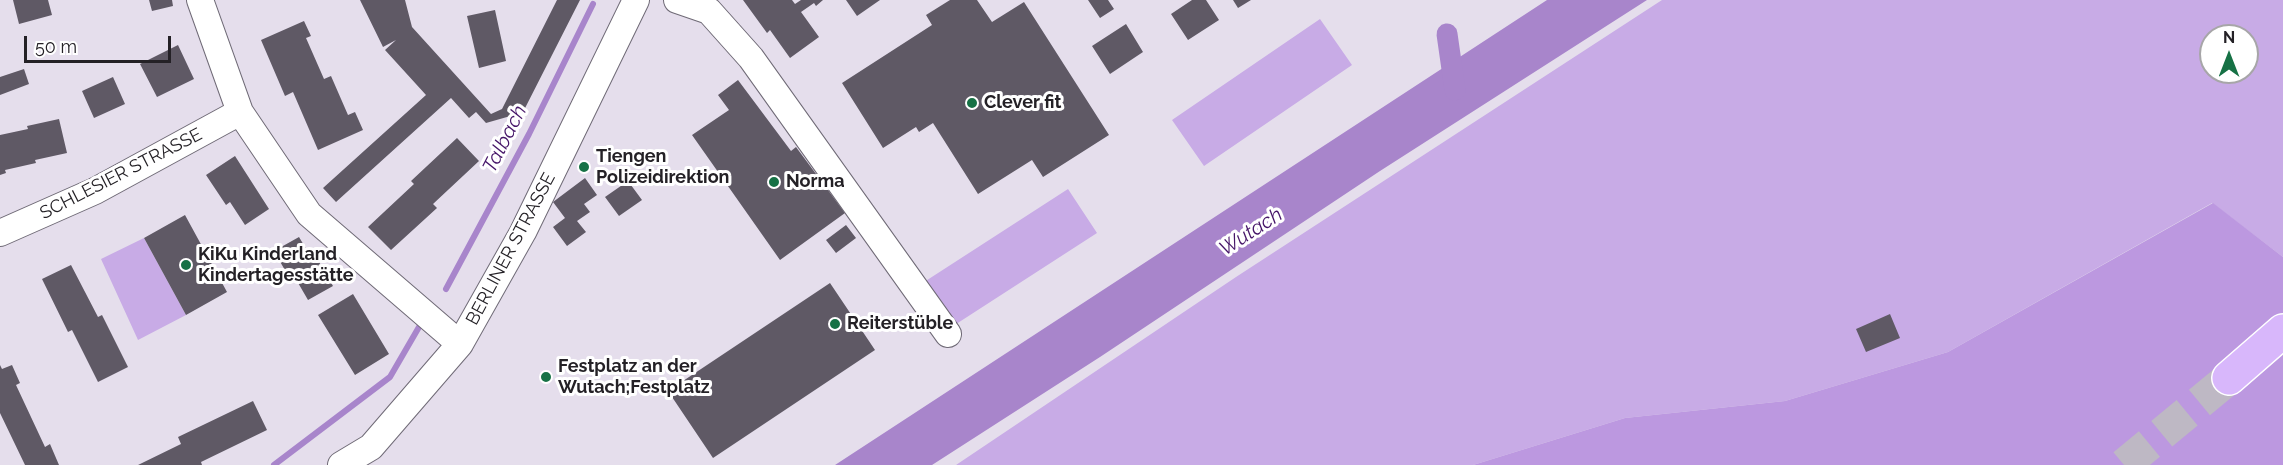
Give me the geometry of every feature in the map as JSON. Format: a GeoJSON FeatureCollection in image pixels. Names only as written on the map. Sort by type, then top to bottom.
{"type":"FeatureCollection","features":[{"type":"Feature","properties":{"kind":"highway"},"geometry":{"type":"LineString","coordinates":[[2229,378],[2283,331]]}},
{"type":"Feature","properties":{"kind":"street"},"geometry":{"type":"LineString","coordinates":[[200,0],[240,112],[309,214],[460,344]]}},
{"type":"Feature","properties":{"kind":"street","name":"BERLINER STRASSE"},"geometry":{"type":"LineString","coordinates":[[341,465],[371,447],[460,344],[523,232],[636,0]]}},
{"type":"Feature","properties":{"kind":"street"},"geometry":{"type":"LineString","coordinates":[[677,0],[709,11],[751,58],[948,334]]}},
{"type":"Feature","properties":{"kind":"street","name":"SCHLESIER STRASSE"},"geometry":{"type":"LineString","coordinates":[[0,233],[95,191],[240,112]]}},
{"type":"Feature","properties":{"kind":"shaded area"},"geometry":{"type":"Polygon","coordinates":[[[1662,0],[2283,0],[2283,257],[2212,203],[1948,352],[1785,401],[1625,418],[1473,465],[956,465],[1236,277],[1662,0]]]}},
{"type":"Feature","properties":{"kind":"shaded area"},"geometry":{"type":"Polygon","coordinates":[[[1320,19],[1352,65],[1204,166],[1172,120],[1320,19]]]}},
{"type":"Feature","properties":{"kind":"shaded area"},"geometry":{"type":"Polygon","coordinates":[[[1068,189],[1097,233],[950,328],[921,284],[1068,189]]]}},
{"type":"Feature","properties":{"kind":"shaded area"},"geometry":{"type":"Polygon","coordinates":[[[2213,203],[2283,257],[2283,465],[1473,465],[1625,418],[1785,401],[1948,352],[2213,203]]]}},
{"type":"Feature","properties":{"kind":"shaded area"},"geometry":{"type":"Polygon","coordinates":[[[144,238],[186,315],[138,340],[101,259],[144,238]]]}},
{"type":"Feature","properties":{"kind":"water","name":"Wutach"},"geometry":{"type":"Polygon","coordinates":[[[1547,0],[1647,0],[1380,171],[1100,357],[932,465],[835,465],[1547,0]]]}},
{"type":"Feature","properties":{"kind":"building"},"geometry":{"type":"Polygon","coordinates":[[[13,0],[48,0],[52,15],[19,24],[13,0]]]}},
{"type":"Feature","properties":{"kind":"building"},"geometry":{"type":"Polygon","coordinates":[[[149,0],[172,0],[173,6],[152,11],[149,0]]]}},
{"type":"Feature","properties":{"kind":"building"},"geometry":{"type":"Polygon","coordinates":[[[360,0],[405,0],[412,27],[491,114],[502,109],[557,0],[580,0],[520,118],[514,115],[486,123],[476,112],[469,118],[451,98],[336,202],[323,188],[426,95],[385,50],[396,40],[383,47],[360,0]]]}},
{"type":"Feature","properties":{"kind":"building"},"geometry":{"type":"Polygon","coordinates":[[[743,0],[792,0],[795,4],[801,0],[823,0],[816,6],[814,3],[801,12],[819,37],[790,58],[770,30],[767,33],[743,0]]]}},
{"type":"Feature","properties":{"kind":"building"},"geometry":{"type":"Polygon","coordinates":[[[846,0],[880,0],[857,16],[846,0]]]}},
{"type":"Feature","properties":{"kind":"building","name":"Clever fit"},"geometry":{"type":"Polygon","coordinates":[[[950,0],[977,0],[992,22],[1024,2],[1109,135],[1043,177],[1032,160],[978,194],[933,123],[919,132],[916,127],[883,148],[842,83],[932,25],[926,15],[950,0]]]}},
{"type":"Feature","properties":{"kind":"building"},"geometry":{"type":"Polygon","coordinates":[[[1088,0],[1108,0],[1114,9],[1100,18],[1088,0]]]}},
{"type":"Feature","properties":{"kind":"building"},"geometry":{"type":"Polygon","coordinates":[[[1192,0],[1206,0],[1219,20],[1188,40],[1171,14],[1192,0]]]}},
{"type":"Feature","properties":{"kind":"building"},"geometry":{"type":"Polygon","coordinates":[[[1233,0],[1251,0],[1238,8],[1233,0]]]}},
{"type":"Feature","properties":{"kind":"building"},"geometry":{"type":"Polygon","coordinates":[[[495,10],[506,61],[479,68],[467,16],[495,10]]]}},
{"type":"Feature","properties":{"kind":"building"},"geometry":{"type":"Polygon","coordinates":[[[304,21],[311,36],[306,38],[324,79],[331,76],[348,115],[355,112],[363,130],[318,150],[293,92],[285,96],[261,40],[304,21]]]}},
{"type":"Feature","properties":{"kind":"building"},"geometry":{"type":"Polygon","coordinates":[[[1126,24],[1143,52],[1110,74],[1092,46],[1126,24]]]}},
{"type":"Feature","properties":{"kind":"building"},"geometry":{"type":"Polygon","coordinates":[[[178,45],[194,79],[157,97],[140,64],[178,45]]]}},
{"type":"Feature","properties":{"kind":"building"},"geometry":{"type":"Polygon","coordinates":[[[24,69],[29,84],[0,95],[0,77],[24,69]]]}},
{"type":"Feature","properties":{"kind":"building"},"geometry":{"type":"Polygon","coordinates":[[[113,77],[125,104],[94,118],[82,91],[113,77]]]}},
{"type":"Feature","properties":{"kind":"building","name":"Norma"},"geometry":{"type":"Polygon","coordinates":[[[738,80],[791,151],[796,147],[845,213],[780,260],[692,135],[729,110],[718,95],[738,80]]]}},
{"type":"Feature","properties":{"kind":"building"},"geometry":{"type":"Polygon","coordinates":[[[59,119],[67,153],[35,160],[36,163],[5,170],[6,173],[0,175],[0,135],[59,119]]]}},
{"type":"Feature","properties":{"kind":"building"},"geometry":{"type":"Polygon","coordinates":[[[457,138],[479,161],[433,204],[437,208],[391,250],[368,227],[414,184],[411,181],[457,138]]]}},
{"type":"Feature","properties":{"kind":"building"},"geometry":{"type":"Polygon","coordinates":[[[235,156],[269,209],[245,225],[230,202],[226,205],[206,175],[235,156]]]}},
{"type":"Feature","properties":{"kind":"building"},"geometry":{"type":"Polygon","coordinates":[[[585,178],[597,195],[584,204],[590,212],[577,221],[586,232],[567,246],[553,227],[565,218],[553,202],[585,178]]]}},
{"type":"Feature","properties":{"kind":"building"},"geometry":{"type":"Polygon","coordinates":[[[628,181],[642,200],[619,216],[605,197],[628,181]]]}},
{"type":"Feature","properties":{"kind":"building","name":"KiKu Kinderland Kindertagesstätte"},"geometry":{"type":"Polygon","coordinates":[[[185,215],[227,292],[186,315],[144,238],[185,215]]]}},
{"type":"Feature","properties":{"kind":"building"},"geometry":{"type":"Polygon","coordinates":[[[846,225],[856,238],[836,253],[826,240],[846,225]]]}},
{"type":"Feature","properties":{"kind":"building"},"geometry":{"type":"Polygon","coordinates":[[[299,237],[311,257],[315,255],[333,286],[308,300],[290,269],[286,272],[274,251],[299,237]]]}},
{"type":"Feature","properties":{"kind":"building"},"geometry":{"type":"Polygon","coordinates":[[[71,265],[98,317],[102,315],[128,367],[98,382],[72,330],[68,332],[42,279],[71,265]]]}},
{"type":"Feature","properties":{"kind":"building"},"geometry":{"type":"Polygon","coordinates":[[[830,283],[875,350],[713,458],[668,391],[830,283]]]}},
{"type":"Feature","properties":{"kind":"building"},"geometry":{"type":"Polygon","coordinates":[[[353,294],[389,354],[355,375],[318,315],[353,294]]]}},
{"type":"Feature","properties":{"kind":"building"},"geometry":{"type":"Polygon","coordinates":[[[1890,314],[1900,338],[1866,352],[1856,329],[1890,314]]]}},
{"type":"Feature","properties":{"kind":"building"},"geometry":{"type":"Polygon","coordinates":[[[0,365],[2,369],[12,365],[20,383],[16,385],[45,447],[50,444],[59,465],[25,465],[0,413],[0,365]]]}},
{"type":"Feature","properties":{"kind":"building"},"geometry":{"type":"Polygon","coordinates":[[[253,401],[267,430],[201,462],[202,465],[138,465],[181,444],[178,437],[253,401]]]}},
{"type":"Feature","properties":{"kind":"waterway","name":"Talbach"},"geometry":{"type":"LineString","coordinates":[[446,289],[529,134],[593,4]]}},
{"type":"Feature","properties":{"kind":"waterway"},"geometry":{"type":"LineString","coordinates":[[1447,34],[1455,90]]}},
{"type":"Feature","properties":{"kind":"waterway","name":"Talbach"},"geometry":{"type":"LineString","coordinates":[[274,465],[390,377],[419,327]]}},
{"type":"Feature","properties":{"kind":"tunnel"},"geometry":{"type":"LineString","coordinates":[[2124,465],[2229,378]]}},
{"type":"Feature","properties":{"kind":"place","name":"Clever fit"},"geometry":{"type":"Point","coordinates":[972,103]}},
{"type":"Feature","properties":{"kind":"place","name":"Tiengen Polizeidirektion"},"geometry":{"type":"Point","coordinates":[584,167]}},
{"type":"Feature","properties":{"kind":"place","name":"Norma"},"geometry":{"type":"Point","coordinates":[774,182]}},
{"type":"Feature","properties":{"kind":"place","name":"KiKu Kinderland Kindertagesstätte"},"geometry":{"type":"Point","coordinates":[186,265]}},
{"type":"Feature","properties":{"kind":"place","name":"Reiterstüble"},"geometry":{"type":"Point","coordinates":[835,324]}},
{"type":"Feature","properties":{"kind":"place","name":"Festplatz an der Wutach;Festplatz"},"geometry":{"type":"Point","coordinates":[546,377]}}]}
